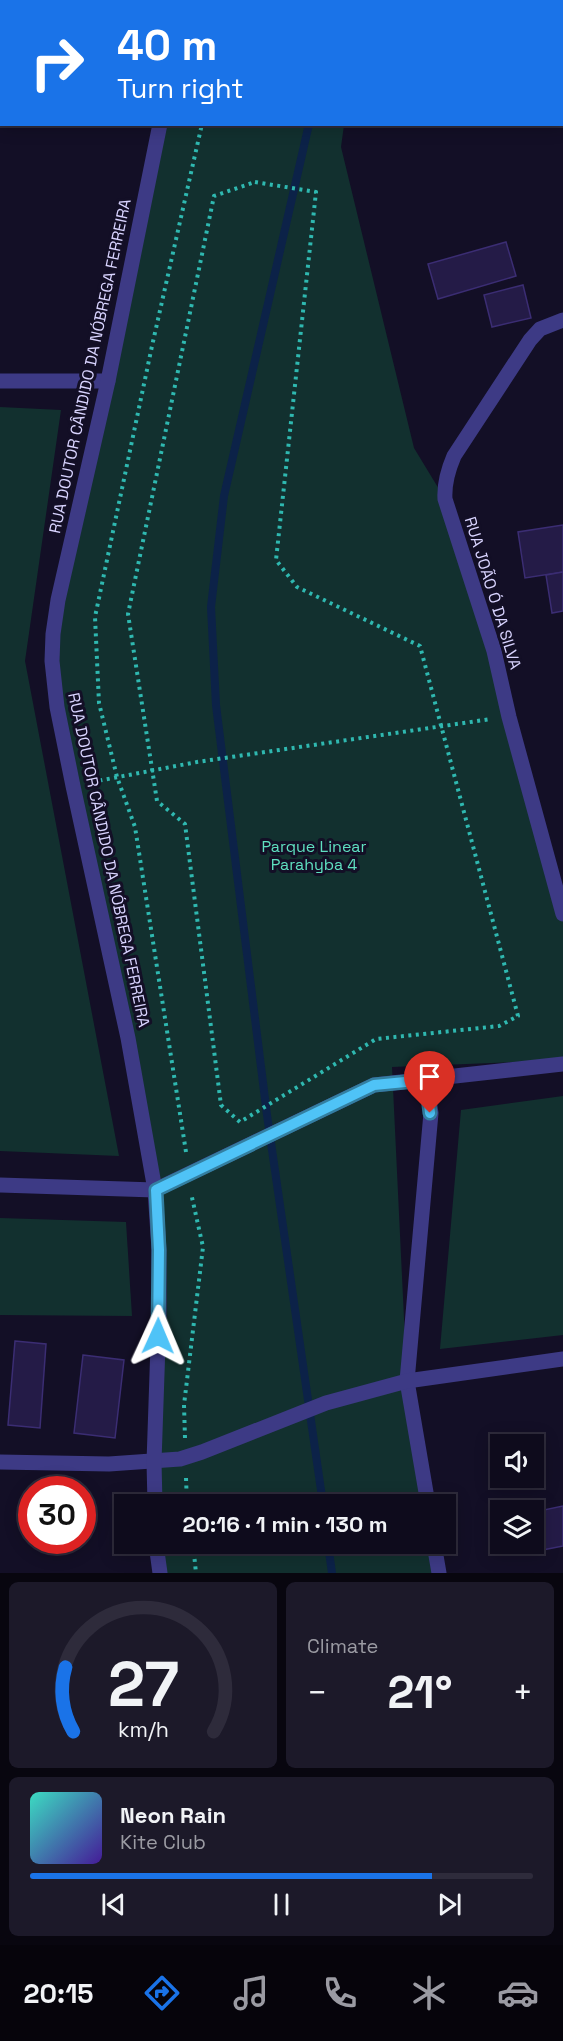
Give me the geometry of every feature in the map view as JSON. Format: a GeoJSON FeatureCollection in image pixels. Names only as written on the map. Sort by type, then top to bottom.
{"type":"FeatureCollection","features":[{"type":"Feature","properties":{"kind":"street","name":"RUA DOUTOR CÂNDIDO DA NÓBREGA FERREIRA"},"geometry":{"type":"LineString","coordinates":[[155,1494],[153,1462],[159,1314],[156,1190],[128,1038],[57,707],[52,661],[57,600],[108,381],[160,126]]}},
{"type":"Feature","properties":{"kind":"street","name":"RUA JOÃO Ó DA SILVA"},"geometry":{"type":"LineString","coordinates":[[563,320],[540,329],[530,340],[454,456],[444,489],[445,499],[494,651],[509,717],[563,914]]}},
{"type":"Feature","properties":{"kind":"street"},"geometry":{"type":"LineString","coordinates":[[0,381],[108,381]]}},
{"type":"Feature","properties":{"kind":"street"},"geometry":{"type":"LineString","coordinates":[[0,1185],[156,1190],[374,1085],[563,1064]]}},
{"type":"Feature","properties":{"kind":"street"},"geometry":{"type":"LineString","coordinates":[[426,1080],[430,1113],[407,1382],[426,1494]]}},
{"type":"Feature","properties":{"kind":"street"},"geometry":{"type":"LineString","coordinates":[[0,1462],[109,1464],[153,1462],[186,1457],[326,1403],[407,1382],[563,1359]]}},
{"type":"Feature","properties":{"kind":"street"},"geometry":{"type":"LineString","coordinates":[[157,1554],[160,1573]]}},
{"type":"Feature","properties":{"kind":"street"},"geometry":{"type":"LineString","coordinates":[[436,1554],[439,1573]]}},
{"type":"Feature","properties":{"kind":"path"},"geometry":{"type":"LineString","coordinates":[[187,1494],[184,1404],[202,1247],[192,1199],[135,827],[117,777],[99,703],[95,617],[202,126]]}},
{"type":"Feature","properties":{"kind":"path"},"geometry":{"type":"LineString","coordinates":[[255,182],[316,192],[276,560],[297,587],[420,646],[441,726],[518,1016],[499,1026],[376,1039],[240,1122],[221,1106],[185,824],[157,801],[128,614],[214,196],[255,182]]}},
{"type":"Feature","properties":{"kind":"path"},"geometry":{"type":"LineString","coordinates":[[73,786],[196,762],[509,717]]}},
{"type":"Feature","properties":{"kind":"path"},"geometry":{"type":"LineString","coordinates":[[193,1554],[196,1573]]}},
{"type":"Feature","properties":{"kind":"green space","name":"Parque Linear Parahyba 4"},"geometry":{"type":"Polygon","coordinates":[[[160,126],[344,126],[341,147],[414,448],[445,499],[563,922],[563,1060],[392,1067],[407,1381],[424,1494],[155,1494],[155,1190],[73,786],[53,634],[160,126]]]}},
{"type":"Feature","properties":{"kind":"green space"},"geometry":{"type":"Polygon","coordinates":[[[0,407],[61,410],[25,661],[119,1156],[0,1151],[0,407]]]}},
{"type":"Feature","properties":{"kind":"green space"},"geometry":{"type":"Polygon","coordinates":[[[563,1096],[563,1335],[440,1349],[461,1110],[563,1096]]]}},
{"type":"Feature","properties":{"kind":"green space"},"geometry":{"type":"Polygon","coordinates":[[[0,1218],[126,1222],[132,1316],[0,1315],[0,1218]]]}},
{"type":"Feature","properties":{"kind":"green space"},"geometry":{"type":"Polygon","coordinates":[[[158,1554],[434,1554],[437,1573],[161,1573],[158,1554]]]}},
{"type":"Feature","properties":{"kind":"building"},"geometry":{"type":"Polygon","coordinates":[[[506,242],[516,276],[438,299],[428,264],[506,242]]]}},
{"type":"Feature","properties":{"kind":"building"},"geometry":{"type":"Polygon","coordinates":[[[523,285],[531,318],[492,327],[484,295],[523,285]]]}},
{"type":"Feature","properties":{"kind":"building"},"geometry":{"type":"Polygon","coordinates":[[[563,525],[563,572],[525,578],[518,532],[563,525]]]}},
{"type":"Feature","properties":{"kind":"building"},"geometry":{"type":"Polygon","coordinates":[[[563,572],[563,611],[552,613],[546,575],[563,572]]]}},
{"type":"Feature","properties":{"kind":"building"},"geometry":{"type":"Polygon","coordinates":[[[15,1341],[46,1344],[40,1428],[8,1425],[15,1341]]]}},
{"type":"Feature","properties":{"kind":"building"},"geometry":{"type":"Polygon","coordinates":[[[83,1355],[124,1360],[115,1438],[74,1433],[83,1355]]]}},
{"type":"Feature","properties":{"kind":"building"},"geometry":{"type":"Polygon","coordinates":[[[563,1506],[563,1546],[544,1550],[544,1510],[563,1506]]]}},
{"type":"Feature","properties":{"kind":"waterway"},"geometry":{"type":"LineString","coordinates":[[309,126],[224,496],[211,607],[216,705],[267,1115],[322,1494]]}},
{"type":"Feature","properties":{"kind":"waterway"},"geometry":{"type":"LineString","coordinates":[[329,1554],[332,1573]]}},
{"type":"Feature","properties":{"kind":"route"},"geometry":{"type":"LineString","coordinates":[[158,1336],[159,1250],[156,1190],[374,1085],[426,1080],[430,1113]]}}]}
